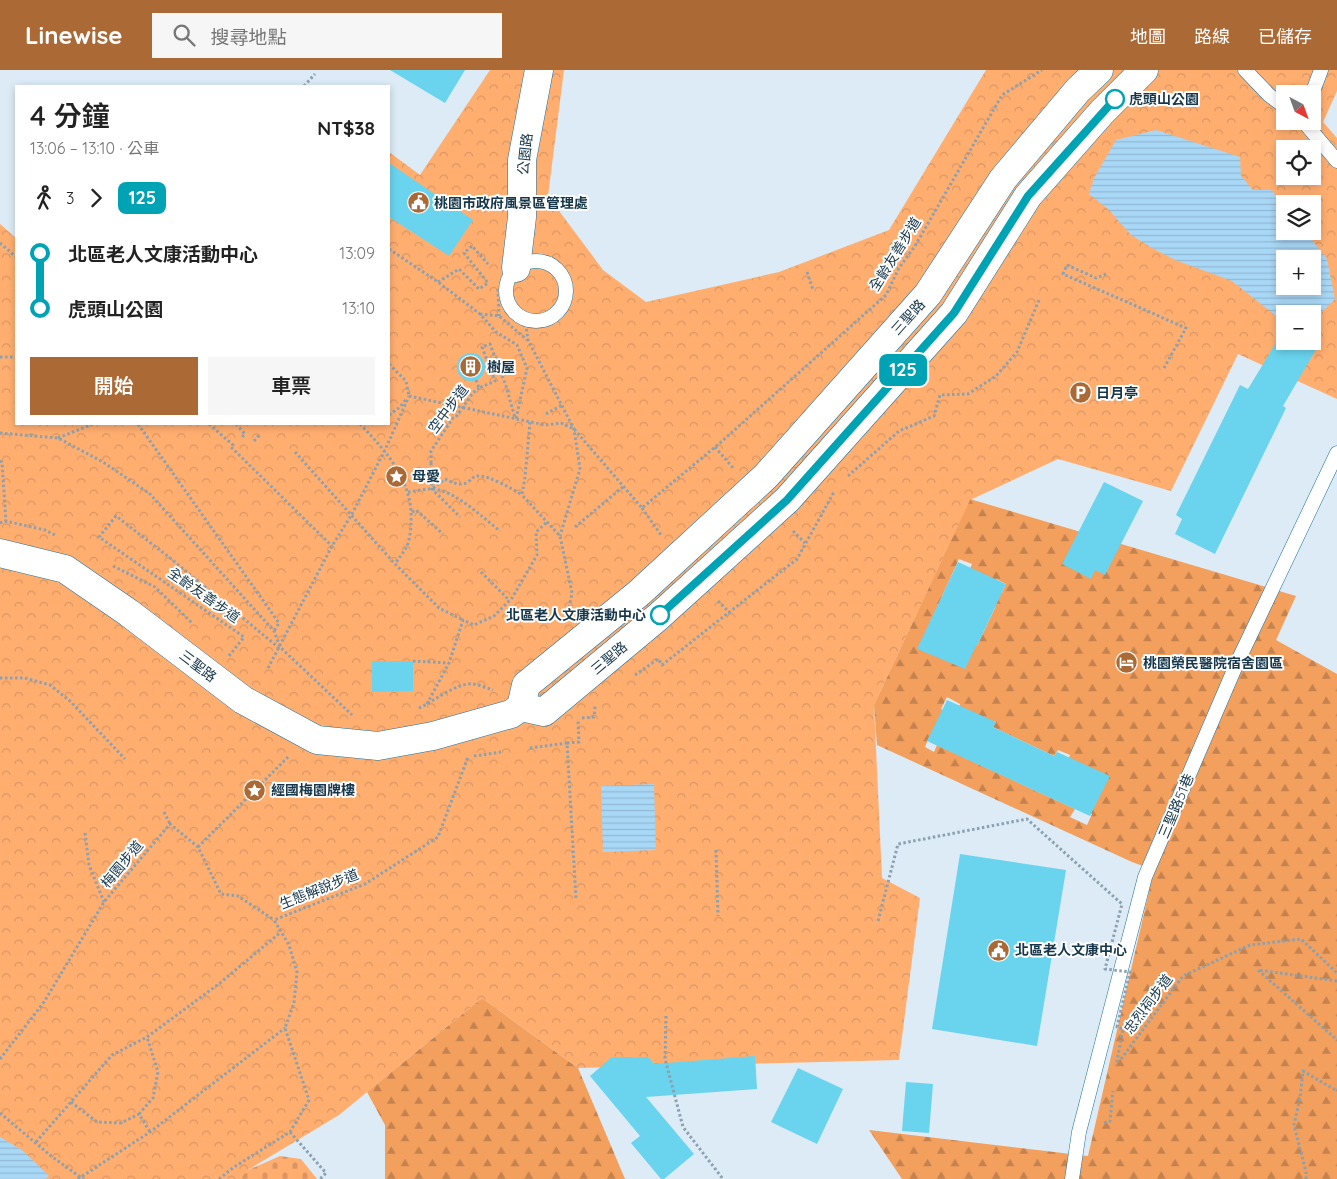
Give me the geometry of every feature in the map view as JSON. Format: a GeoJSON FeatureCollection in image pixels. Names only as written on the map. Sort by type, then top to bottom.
{"type":"FeatureCollection","features":[{"type":"Feature","properties":{"kind":"street","name":"公園路"},"geometry":{"type":"LineString","coordinates":[[501,272],[522,218],[522,160],[539,70]]}},
{"type":"Feature","properties":{"kind":"street","name":"三聖路"},"geometry":{"type":"LineString","coordinates":[[0,553],[65,569],[129,613],[243,700],[316,740],[378,746],[450,731],[511,714],[521,707],[526,685],[639,593],[766,476],[928,294],[1003,179],[1078,90],[1099,70]]}},
{"type":"Feature","properties":{"kind":"street","name":"三聖路"},"geometry":{"type":"LineString","coordinates":[[521,707],[544,712],[658,617],[787,500],[954,313],[1028,196],[1102,112],[1144,70]]}},
{"type":"Feature","properties":{"kind":"lane"},"geometry":{"type":"LineString","coordinates":[[1245,70],[1276,100]]}},
{"type":"Feature","properties":{"kind":"lane"},"geometry":{"type":"LineString","coordinates":[[1316,85],[1322,70]]}},
{"type":"Feature","properties":{"kind":"lane"},"geometry":{"type":"LineString","coordinates":[[1311,130],[1337,161]]}},
{"type":"Feature","properties":{"kind":"lane"},"geometry":{"type":"LineString","coordinates":[[501,272],[525,262],[536,261],[546,262],[560,272],[566,286],[564,301],[556,313],[543,320],[525,319]]}},
{"type":"Feature","properties":{"kind":"lane","name":"公園路"},"geometry":{"type":"LineString","coordinates":[[501,272],[508,281],[506,296],[509,306],[516,314],[525,319]]}},
{"type":"Feature","properties":{"kind":"lane","name":"三聖路51巷"},"geometry":{"type":"LineString","coordinates":[[1072,1179],[1079,1132],[1145,877],[1237,663],[1337,453]]}},
{"type":"Feature","properties":{"kind":"path","name":"全齡友善步道"},"geometry":{"type":"LineString","coordinates":[[642,508],[715,447],[886,295],[899,268],[915,246],[1002,96],[1042,70]]}},
{"type":"Feature","properties":{"kind":"path"},"geometry":{"type":"LineString","coordinates":[[305,85],[315,74]]}},
{"type":"Feature","properties":{"kind":"path"},"geometry":{"type":"LineString","coordinates":[[0,243],[15,256]]}},
{"type":"Feature","properties":{"kind":"path"},"geometry":{"type":"LineString","coordinates":[[438,282],[459,269],[479,289],[488,283],[464,253],[472,246],[501,272],[499,316]]}},
{"type":"Feature","properties":{"kind":"path"},"geometry":{"type":"LineString","coordinates":[[390,249],[438,282],[480,314],[496,332],[517,345],[527,368],[516,419]]}},
{"type":"Feature","properties":{"kind":"path"},"geometry":{"type":"LineString","coordinates":[[1106,274],[1096,278],[1067,265],[1063,274],[1186,328],[1164,368]]}},
{"type":"Feature","properties":{"kind":"path"},"geometry":{"type":"LineString","coordinates":[[807,272],[813,290]]}},
{"type":"Feature","properties":{"kind":"path"},"geometry":{"type":"LineString","coordinates":[[844,480],[899,431],[934,416],[940,395],[968,394],[996,376],[1017,352],[1039,300]]}},
{"type":"Feature","properties":{"kind":"path"},"geometry":{"type":"LineString","coordinates":[[480,314],[499,316],[528,340]]}},
{"type":"Feature","properties":{"kind":"path"},"geometry":{"type":"LineString","coordinates":[[525,319],[528,340],[574,429],[642,508],[662,537]]}},
{"type":"Feature","properties":{"kind":"path","name":"空中步道"},"geometry":{"type":"LineString","coordinates":[[432,489],[431,451],[453,418],[456,417],[473,393],[478,388],[495,381],[482,347],[490,344],[516,419]]}},
{"type":"Feature","properties":{"kind":"path"},"geometry":{"type":"LineString","coordinates":[[0,357],[15,357]]}},
{"type":"Feature","properties":{"kind":"path"},"geometry":{"type":"LineString","coordinates":[[268,668],[332,546],[352,514],[385,450],[409,396],[406,381],[390,365]]}},
{"type":"Feature","properties":{"kind":"path","name":"空中步道"},"geometry":{"type":"LineString","coordinates":[[476,380],[478,388]]}},
{"type":"Feature","properties":{"kind":"path"},"geometry":{"type":"LineString","coordinates":[[409,396],[545,425],[561,423],[574,429]]}},
{"type":"Feature","properties":{"kind":"path"},"geometry":{"type":"LineString","coordinates":[[390,413],[400,407],[409,396]]}},
{"type":"Feature","properties":{"kind":"path"},"geometry":{"type":"LineString","coordinates":[[546,414],[562,405]]}},
{"type":"Feature","properties":{"kind":"path"},"geometry":{"type":"LineString","coordinates":[[522,496],[530,422]]}},
{"type":"Feature","properties":{"kind":"path"},"geometry":{"type":"LineString","coordinates":[[58,438],[90,425]]}},
{"type":"Feature","properties":{"kind":"path","name":"全齡友善步道"},"geometry":{"type":"LineString","coordinates":[[139,425],[279,623],[274,631]]}},
{"type":"Feature","properties":{"kind":"path"},"geometry":{"type":"LineString","coordinates":[[210,425],[233,445],[231,447],[332,546]]}},
{"type":"Feature","properties":{"kind":"path"},"geometry":{"type":"LineString","coordinates":[[237,425],[246,434],[242,437]]}},
{"type":"Feature","properties":{"kind":"path"},"geometry":{"type":"LineString","coordinates":[[361,425],[385,450],[399,472],[408,492],[412,512],[411,531],[407,546],[395,564]]}},
{"type":"Feature","properties":{"kind":"path"},"geometry":{"type":"LineString","coordinates":[[560,536],[580,469],[574,429]]}},
{"type":"Feature","properties":{"kind":"path","name":"全齡友善步道"},"geometry":{"type":"LineString","coordinates":[[0,433],[58,438],[103,462],[150,494],[274,631],[279,647]]}},
{"type":"Feature","properties":{"kind":"path"},"geometry":{"type":"LineString","coordinates":[[254,441],[260,434]]}},
{"type":"Feature","properties":{"kind":"path"},"geometry":{"type":"LineString","coordinates":[[715,447],[737,472]]}},
{"type":"Feature","properties":{"kind":"path"},"geometry":{"type":"LineString","coordinates":[[295,452],[395,564],[439,608],[474,625],[494,616],[509,600],[537,555],[536,532],[547,522]]}},
{"type":"Feature","properties":{"kind":"path"},"geometry":{"type":"LineString","coordinates":[[0,461],[2,462],[5,521]]}},
{"type":"Feature","properties":{"kind":"path"},"geometry":{"type":"LineString","coordinates":[[432,489],[445,479],[458,484],[466,483],[474,476],[482,476],[512,488],[560,536],[567,566]]}},
{"type":"Feature","properties":{"kind":"path"},"geometry":{"type":"LineString","coordinates":[[575,527],[624,486]]}},
{"type":"Feature","properties":{"kind":"path"},"geometry":{"type":"LineString","coordinates":[[634,676],[658,659],[662,665],[797,559],[837,486]]}},
{"type":"Feature","properties":{"kind":"path"},"geometry":{"type":"LineString","coordinates":[[408,492],[432,489],[448,492],[500,532]]}},
{"type":"Feature","properties":{"kind":"path"},"geometry":{"type":"LineString","coordinates":[[432,489],[460,517]]}},
{"type":"Feature","properties":{"kind":"path"},"geometry":{"type":"LineString","coordinates":[[412,512],[416,510],[443,534]]}},
{"type":"Feature","properties":{"kind":"path","name":"全齡友善步道"},"geometry":{"type":"LineString","coordinates":[[221,651],[228,658],[244,637],[99,537],[116,516],[279,647]]}},
{"type":"Feature","properties":{"kind":"path"},"geometry":{"type":"LineString","coordinates":[[0,523],[5,521],[46,530],[62,539]]}},
{"type":"Feature","properties":{"kind":"path"},"geometry":{"type":"LineString","coordinates":[[790,528],[805,543]]}},
{"type":"Feature","properties":{"kind":"path","name":"全齡友善步道"},"geometry":{"type":"LineString","coordinates":[[113,565],[155,587],[195,626]]}},
{"type":"Feature","properties":{"kind":"path"},"geometry":{"type":"LineString","coordinates":[[481,572],[509,600]]}},
{"type":"Feature","properties":{"kind":"path"},"geometry":{"type":"LineString","coordinates":[[714,597],[730,613]]}},
{"type":"Feature","properties":{"kind":"path"},"geometry":{"type":"LineString","coordinates":[[418,708],[427,705],[449,663],[463,620]]}},
{"type":"Feature","properties":{"kind":"path"},"geometry":{"type":"LineString","coordinates":[[279,647],[354,716]]}},
{"type":"Feature","properties":{"kind":"path"},"geometry":{"type":"LineString","coordinates":[[413,661],[449,663]]}},
{"type":"Feature","properties":{"kind":"path"},"geometry":{"type":"LineString","coordinates":[[0,678],[25,678],[50,685],[70,701],[125,759]]}},
{"type":"Feature","properties":{"kind":"path"},"geometry":{"type":"LineString","coordinates":[[530,748],[579,742],[577,718],[594,717],[595,705]]}},
{"type":"Feature","properties":{"kind":"path"},"geometry":{"type":"LineString","coordinates":[[567,743],[576,899]]}},
{"type":"Feature","properties":{"kind":"path","name":"生態解說步道"},"geometry":{"type":"LineString","coordinates":[[284,1028],[294,1003],[297,972],[289,945],[274,920],[365,884],[438,838],[466,757],[500,752]]}},
{"type":"Feature","properties":{"kind":"path"},"geometry":{"type":"LineString","coordinates":[[198,847],[291,754]]}},
{"type":"Feature","properties":{"kind":"path"},"geometry":{"type":"LineString","coordinates":[[164,812],[170,824],[198,847],[221,894],[238,896],[274,920]]}},
{"type":"Feature","properties":{"kind":"path","name":"忠烈祠步道"},"geometry":{"type":"LineString","coordinates":[[878,921],[898,844],[1027,819],[1122,904],[1105,969],[1130,972],[1117,1027],[1123,1029],[1116,1066],[1183,976],[1250,945],[1301,939],[1337,973]]}},
{"type":"Feature","properties":{"kind":"path","name":"梅園步道"},"geometry":{"type":"LineString","coordinates":[[0,1059],[44,1002],[104,902],[170,824]]}},
{"type":"Feature","properties":{"kind":"path"},"geometry":{"type":"LineString","coordinates":[[85,833],[89,865],[104,902]]}},
{"type":"Feature","properties":{"kind":"path"},"geometry":{"type":"LineString","coordinates":[[716,850],[718,916]]}},
{"type":"Feature","properties":{"kind":"path"},"geometry":{"type":"LineString","coordinates":[[36,1142],[112,1055],[147,1037],[220,984],[281,932]]}},
{"type":"Feature","properties":{"kind":"path"},"geometry":{"type":"LineString","coordinates":[[1337,980],[1258,970],[1337,1040]]}},
{"type":"Feature","properties":{"kind":"path"},"geometry":{"type":"LineString","coordinates":[[666,1016],[665,1060],[683,1127],[723,1179]]}},
{"type":"Feature","properties":{"kind":"path"},"geometry":{"type":"LineString","coordinates":[[0,1112],[51,1156],[81,1178],[150,1132],[284,1028],[309,1100],[290,1132],[234,1167],[219,1179]]}},
{"type":"Feature","properties":{"kind":"path"},"geometry":{"type":"LineString","coordinates":[[71,1102],[97,1122],[121,1122],[139,1114],[153,1098],[158,1072],[147,1037]]}},
{"type":"Feature","properties":{"kind":"path"},"geometry":{"type":"LineString","coordinates":[[1306,1179],[1306,1172],[1294,1125],[1303,1071],[1337,1091]]}},
{"type":"Feature","properties":{"kind":"path"},"geometry":{"type":"LineString","coordinates":[[139,1114],[150,1132]]}},
{"type":"Feature","properties":{"kind":"path"},"geometry":{"type":"LineString","coordinates":[[290,1132],[326,1174],[320,1179]]}},
{"type":"Feature","properties":{"kind":"green space","name":"虎頭山公園"},"geometry":{"type":"Polygon","coordinates":[[[490,70],[564,70],[548,196],[603,270],[646,302],[779,272],[889,230],[986,70],[1337,70],[1337,91],[1323,122],[1337,138],[1337,399],[1238,354],[1171,491],[1058,459],[970,500],[874,705],[882,878],[920,898],[899,1060],[578,1068],[482,998],[339,1115],[248,1170],[239,1179],[0,1179],[0,224],[15,237],[15,425],[390,425],[390,153],[420,175],[490,70]]]}},
{"type":"Feature","properties":{"kind":"green space"},"geometry":{"type":"Polygon","coordinates":[[[970,499],[1296,596],[1276,640],[1337,674],[1337,1179],[902,1179],[869,1130],[1088,1156],[1154,870],[1132,862],[877,745],[874,705],[970,499]],[[959,559],[918,649],[971,643],[977,646],[995,608],[997,593],[1002,593],[1006,584],[996,579],[995,583],[969,571],[972,564],[959,559]],[[947,697],[941,709],[948,713],[929,737],[925,747],[934,752],[937,745],[1075,809],[1070,817],[1087,825],[1092,814],[1086,810],[1067,763],[1070,755],[1058,750],[1054,756],[993,727],[996,722],[957,712],[960,704],[947,697]]]}},
{"type":"Feature","properties":{"kind":"green space"},"geometry":{"type":"Polygon","coordinates":[[[482,998],[578,1068],[625,1179],[385,1179],[385,1125],[367,1092],[482,998]]]}},
{"type":"Feature","properties":{"kind":"green space"},"geometry":{"type":"Polygon","coordinates":[[[280,1156],[301,1159],[317,1179],[239,1179],[248,1170],[280,1156]]]}},
{"type":"Feature","properties":{"kind":"water"},"geometry":{"type":"Polygon","coordinates":[[[1156,130],[1240,157],[1241,176],[1253,190],[1271,190],[1276,196],[1276,240],[1312,240],[1320,250],[1276,250],[1276,295],[1321,295],[1321,251],[1327,259],[1335,299],[1321,313],[1321,305],[1276,305],[1276,316],[1232,281],[1175,260],[1131,235],[1108,209],[1089,194],[1094,178],[1116,140],[1156,130]]]}},
{"type":"Feature","properties":{"kind":"water"},"geometry":{"type":"Polygon","coordinates":[[[654,784],[656,850],[603,852],[601,786],[654,784]]]}},
{"type":"Feature","properties":{"kind":"water"},"geometry":{"type":"Polygon","coordinates":[[[0,1137],[22,1150],[49,1176],[45,1179],[0,1179],[0,1137]]]}},
{"type":"Feature","properties":{"kind":"building"},"geometry":{"type":"Polygon","coordinates":[[[390,70],[465,70],[445,103],[390,70]]]}},
{"type":"Feature","properties":{"kind":"building","name":"桃園市政府風景區管理處"},"geometry":{"type":"Polygon","coordinates":[[[390,164],[473,220],[449,256],[390,218],[390,164]]]}},
{"type":"Feature","properties":{"kind":"building"},"geometry":{"type":"Polygon","coordinates":[[[1276,343],[1276,350],[1316,350],[1283,406],[1286,408],[1215,554],[1175,534],[1182,519],[1176,515],[1240,385],[1248,389],[1276,343]]]}},
{"type":"Feature","properties":{"kind":"building","name":"樹屋"},"geometry":{"type":"Polygon","coordinates":[[[471,353],[481,357],[485,367],[481,377],[471,381],[461,377],[457,367],[461,357],[471,353]]]}},
{"type":"Feature","properties":{"kind":"building"},"geometry":{"type":"Polygon","coordinates":[[[1104,482],[1143,501],[1105,575],[1095,570],[1091,579],[1062,564],[1104,482]]]}},
{"type":"Feature","properties":{"kind":"building"},"geometry":{"type":"Polygon","coordinates":[[[958,562],[1006,584],[965,669],[917,649],[958,562]]]}},
{"type":"Feature","properties":{"kind":"building"},"geometry":{"type":"Polygon","coordinates":[[[372,661],[413,661],[413,691],[372,692],[372,661]]]}},
{"type":"Feature","properties":{"kind":"building"},"geometry":{"type":"Polygon","coordinates":[[[947,700],[996,722],[993,727],[1054,756],[1057,752],[1110,776],[1090,816],[927,741],[947,700]]]}},
{"type":"Feature","properties":{"kind":"building","name":"北區老人文康中心"},"geometry":{"type":"Polygon","coordinates":[[[960,854],[1066,870],[1037,1046],[932,1029],[960,854]]]}},
{"type":"Feature","properties":{"kind":"building"},"geometry":{"type":"Polygon","coordinates":[[[755,1056],[757,1089],[646,1097],[694,1154],[664,1179],[661,1179],[631,1143],[640,1136],[590,1076],[612,1057],[648,1057],[654,1064],[755,1056]]]}},
{"type":"Feature","properties":{"kind":"building"},"geometry":{"type":"Polygon","coordinates":[[[798,1068],[843,1089],[817,1144],[771,1122],[798,1068]]]}},
{"type":"Feature","properties":{"kind":"building"},"geometry":{"type":"Polygon","coordinates":[[[906,1082],[933,1084],[929,1133],[902,1131],[906,1082]]]}},
{"type":"Feature","properties":{"kind":"bus line","name":"125"},"geometry":{"type":"LineString","coordinates":[[660,615],[787,500],[954,313],[1028,196],[1115,99]]}},
{"type":"Feature","properties":{"kind":"place","name":"虎頭山公園"},"geometry":{"type":"Point","coordinates":[1115,99]}},
{"type":"Feature","properties":{"kind":"place","name":"桃園市政府風景區管理處"},"geometry":{"type":"Point","coordinates":[418,203]}},
{"type":"Feature","properties":{"kind":"place","name":"樹屋"},"geometry":{"type":"Point","coordinates":[471,367]}},
{"type":"Feature","properties":{"kind":"place","name":"日月亭"},"geometry":{"type":"Point","coordinates":[1080,393]}},
{"type":"Feature","properties":{"kind":"place","name":"母愛"},"geometry":{"type":"Point","coordinates":[396,476]}},
{"type":"Feature","properties":{"kind":"place","name":"北區老人文康活動中心"},"geometry":{"type":"Point","coordinates":[660,615]}},
{"type":"Feature","properties":{"kind":"place","name":"桃園榮民醫院宿舍園區"},"geometry":{"type":"Point","coordinates":[1127,663]}},
{"type":"Feature","properties":{"kind":"place","name":"經國梅園牌樓"},"geometry":{"type":"Point","coordinates":[255,790]}},
{"type":"Feature","properties":{"kind":"place","name":"北區老人文康中心"},"geometry":{"type":"Point","coordinates":[999,950]}}]}
